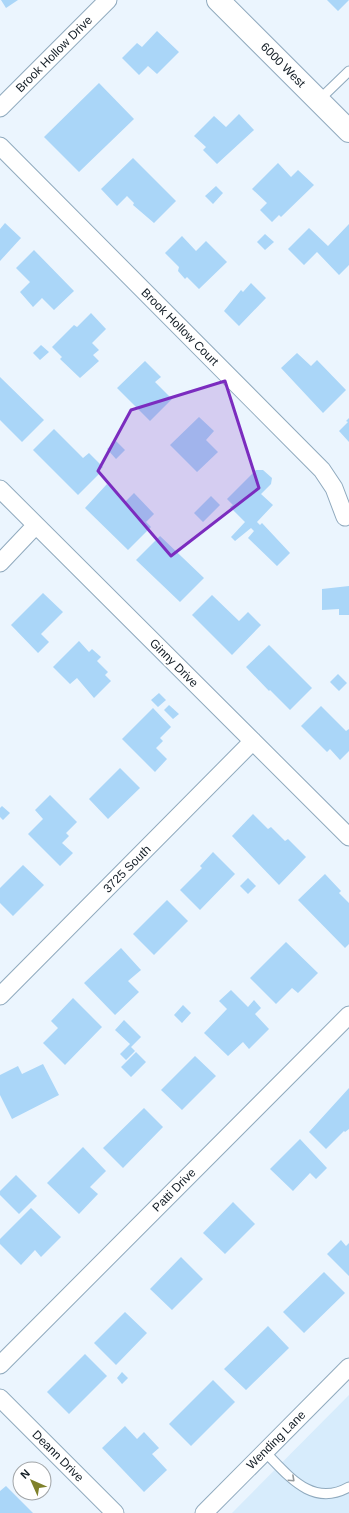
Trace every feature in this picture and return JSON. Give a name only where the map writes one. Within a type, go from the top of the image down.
[{"type":"street","name":"Brook Hollow Drive","points":[[0,108],[108,0]]},
{"type":"street","name":"6000 West","points":[[218,0],[349,131]]},
{"type":"street","name":"Brook Hollow Court","points":[[0,146],[322,470],[334,488],[345,517]]},
{"type":"street","name":"Ginny Drive","points":[[0,489],[349,837]]},
{"type":"street","points":[[0,563],[36,526]]},
{"type":"street","name":"3725 South","points":[[0,996],[253,741]]},
{"type":"street","name":"Patti Drive","points":[[0,1365],[349,1015]]},
{"type":"street","name":"Wending Lane","points":[[207,1512],[349,1367]]},
{"type":"street","name":"Deann Drive","points":[[0,1398],[115,1513]]},
{"type":"lane","points":[[319,100],[349,71]]},
{"type":"lane","points":[[265,1452],[293,1481],[311,1491],[332,1493],[349,1487]]},
{"type":"highlighted area","points":[[225,381],[259,488],[171,556],[98,471],[131,410]]},
{"type":"shaded area","points":[[349,1395],[349,1513],[232,1513]]},
{"type":"building","points":[[1,0],[18,0],[6,8]]},
{"type":"building","points":[[327,0],[349,0],[338,11]]},
{"type":"building","points":[[157,31],[179,52],[157,74],[148,66],[139,75],[122,58],[137,43],[142,47]]},
{"type":"building","points":[[99,83],[134,119],[79,172],[44,137]]},
{"type":"building","points":[[239,114],[254,130],[217,164],[203,150],[206,147],[194,136],[214,116],[226,127]]},
{"type":"building","points":[[133,158],[176,201],[154,223],[133,205],[134,203],[127,196],[117,206],[101,189]]},
{"type":"building","points":[[278,163],[291,177],[298,170],[314,185],[281,217],[279,215],[272,222],[260,210],[267,203],[252,189]]},
{"type":"building","points":[[216,186],[223,193],[213,204],[205,196]]},
{"type":"building","points":[[5,223],[21,238],[0,261],[0,229]]},
{"type":"building","points":[[349,224],[349,265],[339,275],[317,252],[304,265],[288,249],[309,228],[328,246]]},
{"type":"building","points":[[265,234],[274,242],[265,250],[257,242]]},
{"type":"building","points":[[182,236],[196,251],[206,241],[227,262],[199,289],[187,277],[185,279],[178,271],[179,267],[165,253]]},
{"type":"building","points":[[34,250],[74,291],[54,310],[42,298],[33,307],[20,292],[30,282],[16,268]]},
{"type":"building","points":[[251,283],[266,298],[239,326],[224,311],[241,290],[243,292]]},
{"type":"building","points":[[91,313],[106,329],[92,343],[99,350],[93,355],[99,361],[80,378],[60,359],[62,357],[52,347],[74,325],[77,327]]},
{"type":"building","points":[[41,345],[49,352],[40,360],[33,353]]},
{"type":"building","points":[[297,353],[311,366],[317,360],[346,390],[323,413],[281,368]]},
{"type":"building","points":[[145,361],[161,377],[155,382],[172,399],[150,421],[117,388]]},
{"type":"building","points":[[0,377],[44,420],[22,442],[0,420]]},
{"type":"building","points":[[199,417],[214,431],[206,440],[218,452],[197,472],[170,445]]},
{"type":"building","points":[[349,418],[349,442],[339,431],[348,422],[346,421]]},
{"type":"building","points":[[54,429],[83,458],[89,453],[103,467],[97,472],[99,474],[78,495],[33,450]]},
{"type":"building","points":[[116,441],[125,450],[116,459],[107,449]]},
{"type":"building","points":[[256,470],[263,470],[272,478],[271,484],[261,494],[273,505],[257,522],[260,525],[262,523],[290,553],[277,566],[248,538],[254,531],[251,528],[235,541],[231,537],[245,522],[230,507],[233,505],[227,499]]},
{"type":"building","points":[[107,484],[125,502],[134,493],[154,514],[146,522],[151,527],[128,550],[85,508]]},
{"type":"building","points":[[211,496],[220,505],[203,522],[194,513]]},
{"type":"building","points":[[160,536],[204,578],[180,602],[136,560]]},
{"type":"building","points":[[349,586],[349,615],[339,615],[339,609],[322,610],[322,589]]},
{"type":"building","points":[[43,593],[63,612],[41,634],[49,642],[38,653],[11,625]]},
{"type":"building","points":[[212,595],[239,621],[248,612],[261,625],[232,655],[192,615]]},
{"type":"building","points":[[79,641],[89,652],[92,649],[101,657],[97,661],[108,672],[105,675],[111,681],[94,698],[77,678],[70,684],[53,667]]},
{"type":"building","points":[[269,645],[312,688],[290,710],[246,667]]},
{"type":"building","points":[[338,674],[347,683],[339,691],[330,682]]},
{"type":"building","points":[[159,693],[166,700],[158,707],[151,700]]},
{"type":"building","points":[[169,705],[179,714],[173,719],[164,710]]},
{"type":"building","points":[[321,706],[346,731],[349,729],[349,751],[340,760],[330,749],[327,752],[301,726]]},
{"type":"building","points":[[153,708],[171,727],[160,738],[163,741],[156,748],[167,759],[155,772],[122,739]]},
{"type":"building","points":[[120,768],[140,788],[108,819],[89,799]]},
{"type":"building","points":[[50,795],[77,822],[66,833],[69,836],[62,843],[73,853],[60,866],[28,834],[43,819],[35,810]]},
{"type":"building","points":[[2,806],[10,813],[3,820],[0,817],[0,808]]},
{"type":"building","points":[[253,814],[268,829],[271,827],[285,841],[288,839],[306,857],[279,885],[232,836]]},
{"type":"building","points":[[213,852],[235,874],[200,910],[180,890],[202,868],[200,866]]},
{"type":"building","points":[[23,865],[44,885],[13,916],[0,903],[0,888]]},
{"type":"building","points":[[325,874],[341,891],[339,893],[349,903],[349,944],[345,948],[298,900]]},
{"type":"building","points":[[248,878],[256,886],[248,894],[240,886]]},
{"type":"building","points":[[167,900],[188,921],[154,955],[133,934]]},
{"type":"building","points":[[286,942],[318,973],[298,993],[292,988],[276,1004],[250,978]]},
{"type":"building","points":[[121,948],[141,970],[128,981],[139,992],[115,1015],[84,983]]},
{"type":"building","points":[[231,990],[248,1007],[254,1000],[261,1008],[255,1014],[269,1029],[249,1049],[243,1042],[228,1056],[204,1033],[227,1009],[219,1001]]},
{"type":"building","points":[[73,998],[102,1027],[65,1065],[43,1043],[58,1028],[51,1021]]},
{"type":"building","points":[[183,1005],[191,1013],[182,1023],[174,1015]]},
{"type":"building","points":[[124,1020],[141,1037],[131,1047],[135,1051],[126,1060],[120,1054],[130,1044],[115,1030]]},
{"type":"building","points":[[136,1052],[146,1062],[131,1077],[121,1067]]},
{"type":"building","points":[[195,1056],[216,1076],[182,1110],[161,1090]]},
{"type":"building","points":[[43,1064],[59,1095],[12,1119],[0,1095],[0,1075],[18,1066],[22,1074]]},
{"type":"building","points":[[349,1088],[349,1129],[345,1132],[344,1131],[326,1149],[309,1132]]},
{"type":"building","points":[[144,1108],[163,1127],[123,1168],[103,1148]]},
{"type":"building","points":[[300,1139],[327,1168],[316,1179],[310,1173],[293,1191],[270,1169]]},
{"type":"building","points":[[83,1147],[106,1171],[90,1187],[98,1194],[79,1214],[47,1183]]},
{"type":"building","points":[[16,1175],[37,1196],[19,1214],[0,1195],[0,1191]]},
{"type":"building","points":[[233,1202],[255,1224],[225,1254],[203,1233]]},
{"type":"building","points":[[31,1208],[61,1237],[41,1257],[35,1250],[21,1265],[0,1244],[0,1239]]},
{"type":"building","points":[[341,1240],[346,1246],[349,1243],[349,1276],[327,1254]]},
{"type":"building","points":[[181,1257],[203,1279],[172,1310],[150,1289]]},
{"type":"building","points":[[324,1272],[345,1293],[304,1333],[283,1312]]},
{"type":"building","points":[[125,1312],[147,1333],[116,1365],[94,1343]]},
{"type":"building","points":[[268,1326],[289,1348],[246,1390],[224,1369]]},
{"type":"building","points":[[85,1354],[107,1376],[69,1414],[47,1392]]},
{"type":"building","points":[[122,1372],[128,1378],[122,1384],[117,1378]]},
{"type":"building","points":[[213,1380],[235,1402],[191,1446],[169,1424]]},
{"type":"building","points":[[125,1426],[137,1439],[144,1432],[159,1448],[152,1454],[167,1470],[144,1492],[102,1448]]},
{"type":"building","points":[[6,1486],[12,1492],[12,1501],[21,1501],[33,1513],[0,1513],[0,1491]]}]
